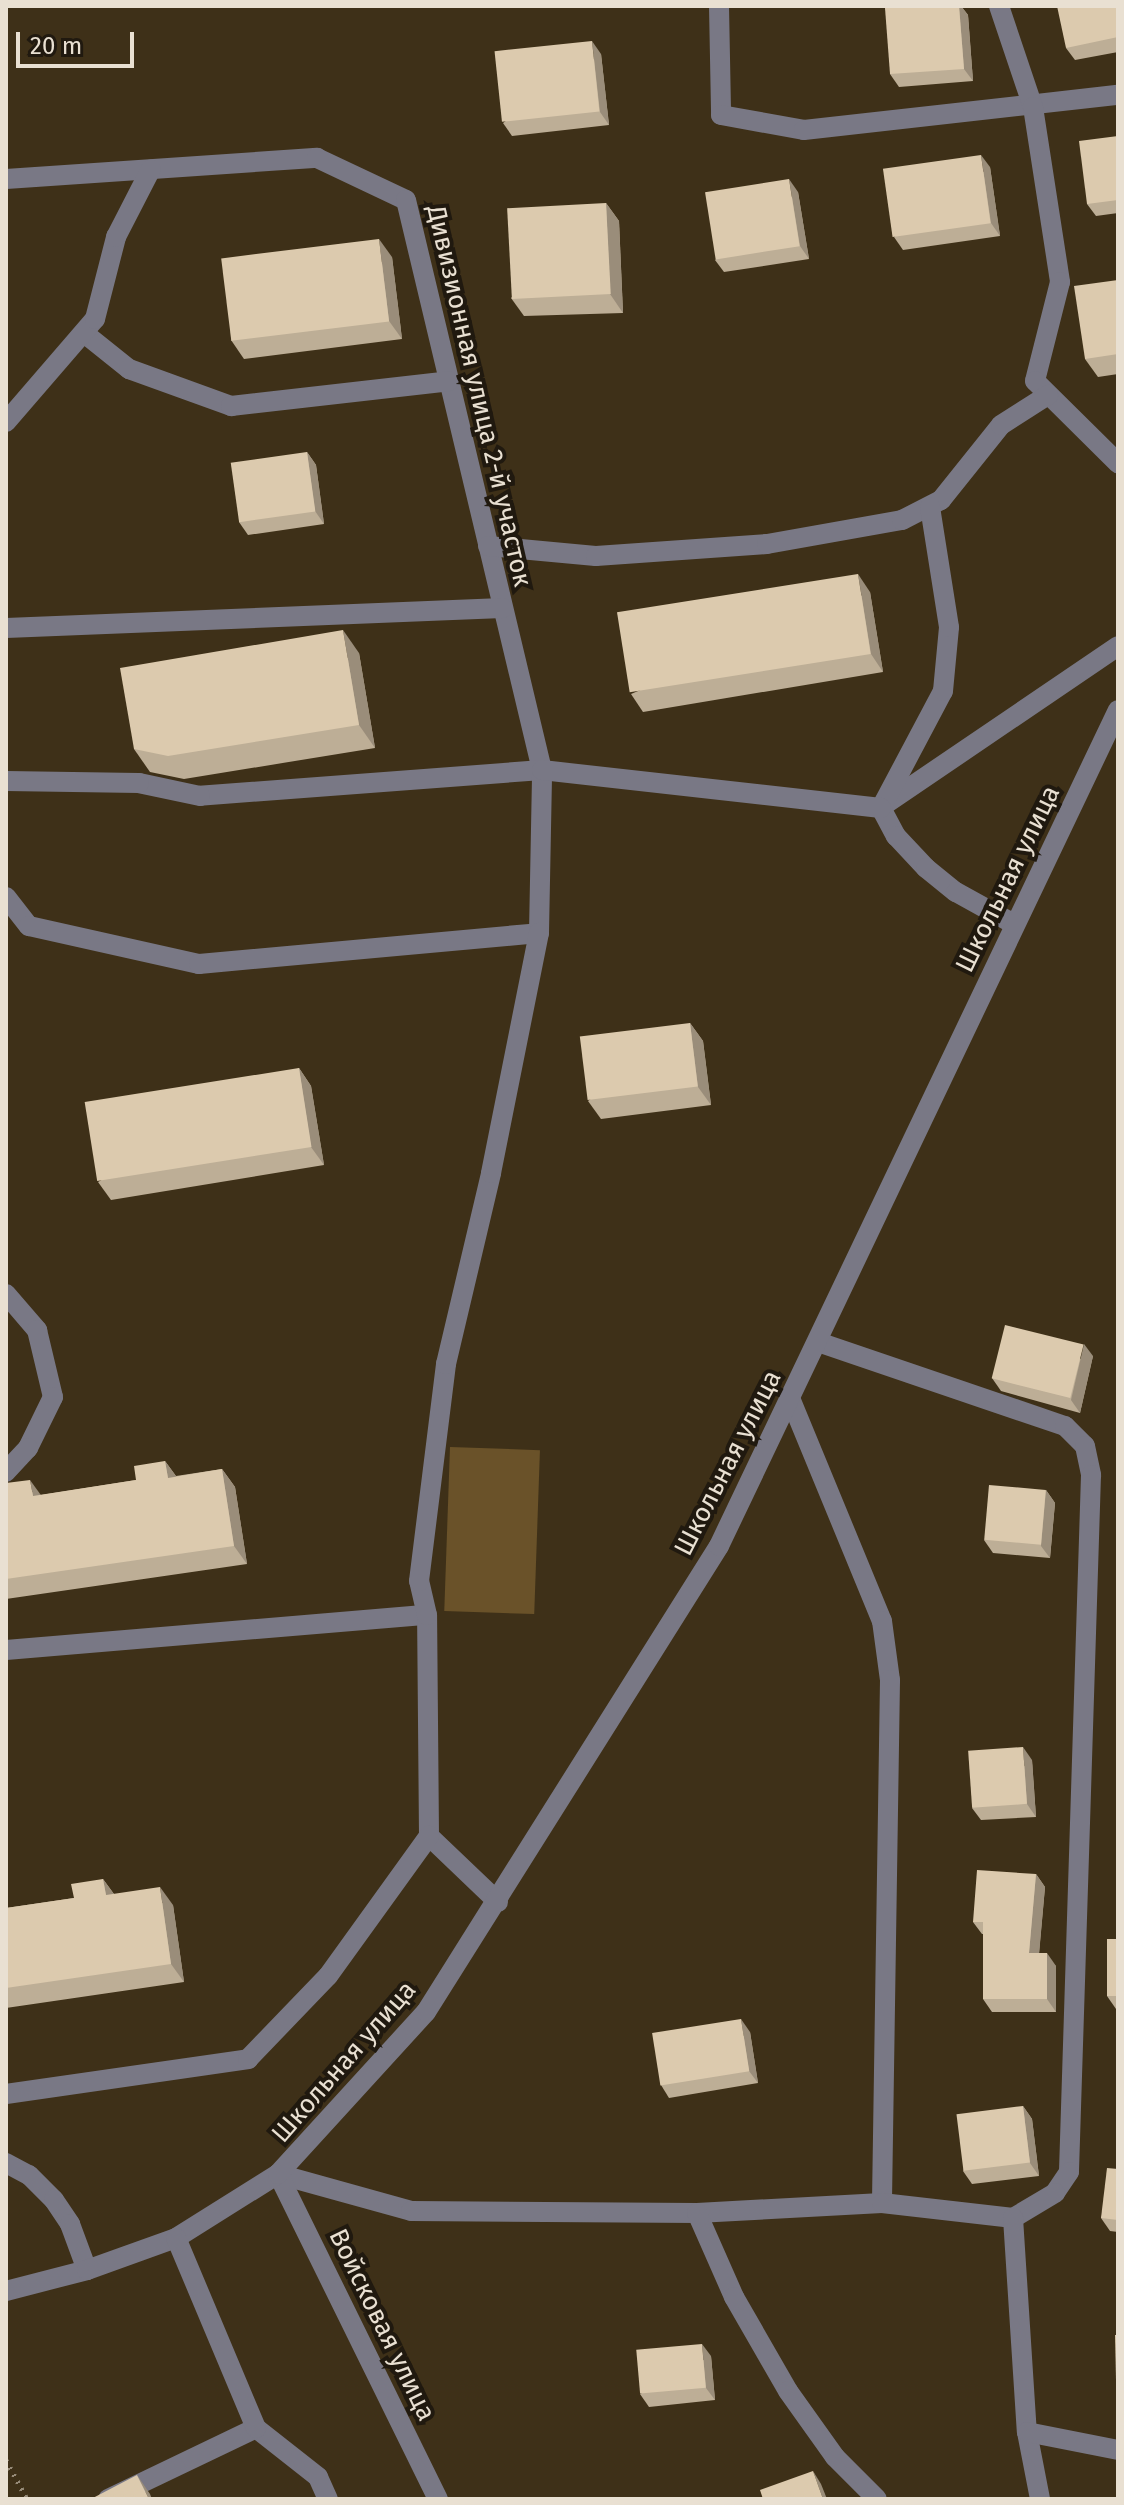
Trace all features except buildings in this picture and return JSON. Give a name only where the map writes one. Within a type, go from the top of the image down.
[{"type":"street","points":[[719,6],[721,115],[804,130],[1033,107],[1118,95]]},
{"type":"street","points":[[999,6],[1033,107],[1060,282],[1035,381],[1118,463]]},
{"type":"street","name":"Дивизионная улица 2-й участок","points":[[6,179],[317,158],[406,200],[542,770],[539,933],[491,1173],[446,1364],[419,1581],[427,1615],[429,1836]]},
{"type":"street","points":[[6,422],[95,319],[116,237],[151,169]]},
{"type":"street","points":[[84,333],[129,369],[231,406],[449,381]]},
{"type":"street","points":[[488,546],[596,556],[767,544],[859,531],[930,507],[1001,425],[1048,395]]},
{"type":"street","points":[[881,808],[943,691],[949,627],[930,507]]},
{"type":"street","points":[[6,628],[503,608]]},
{"type":"street","points":[[6,781],[139,783],[200,796],[542,770],[881,808],[1118,646]]},
{"type":"street","name":"Школьная улица","points":[[6,2291],[87,2270],[176,2238],[278,2174],[426,2012],[498,1902],[719,1546],[1118,710]]},
{"type":"street","points":[[881,808],[896,836],[926,868],[956,892],[1014,924]]},
{"type":"street","points":[[6,897],[29,926],[199,964],[539,933]]},
{"type":"street","points":[[6,1294],[37,1330],[53,1397],[28,1448],[6,1472]]},
{"type":"street","points":[[278,2174],[411,2211],[697,2213],[882,2203],[1013,2218],[1055,2193],[1069,2172],[1091,1475],[1085,1446],[1065,1426],[818,1342]]},
{"type":"street","points":[[790,1398],[882,1621],[890,1680],[882,2203]]},
{"type":"street","points":[[6,1650],[427,1615]]},
{"type":"street","points":[[6,2094],[248,2059],[328,1976],[429,1836],[498,1902]]},
{"type":"street","points":[[6,2163],[29,2175],[54,2200],[70,2224],[87,2270]]},
{"type":"street","name":"Войсковая улица","points":[[278,2174],[438,2499]]},
{"type":"street","points":[[697,2213],[734,2297],[788,2391],[835,2457],[877,2499]]},
{"type":"street","points":[[1013,2218],[1027,2432],[1040,2499]]},
{"type":"street","points":[[176,2238],[256,2428],[318,2477],[328,2499]]},
{"type":"street","points":[[108,2499],[256,2428]]},
{"type":"street","points":[[1027,2432],[1118,2450]]},
{"type":"path","points":[[6,2460],[27,2499]]},
{"type":"shaded area","points":[[450,1447],[540,1450],[534,1614],[444,1611]]}]
